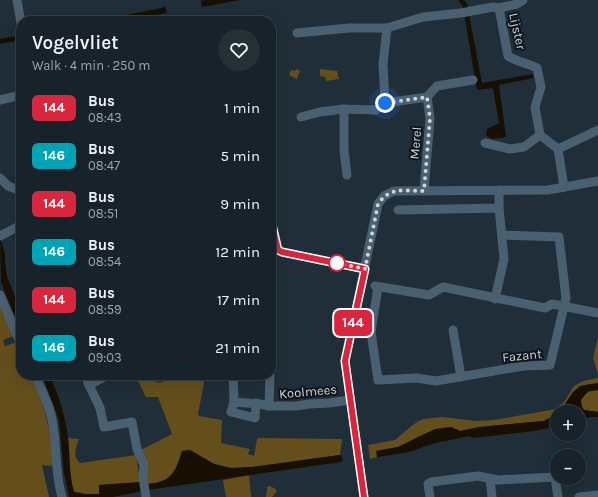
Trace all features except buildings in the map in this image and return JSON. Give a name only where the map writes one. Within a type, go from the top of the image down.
[{"type":"street","points":[[17,0],[20,16]]},
{"type":"street","name":"Lijster","points":[[387,28],[423,17],[461,13],[496,5],[517,4],[523,0]]},
{"type":"street","name":"Lijster","points":[[496,5],[508,56],[515,61],[529,63],[538,68],[541,87],[535,108],[540,135]]},
{"type":"street","points":[[297,34],[349,28],[387,28],[383,64],[385,103]]},
{"type":"street","points":[[301,117],[320,112],[344,109],[376,110],[385,103],[427,97],[437,86],[473,80]]},
{"type":"street","points":[[0,100],[16,97]]},
{"type":"street","name":"Merel","points":[[424,191],[430,118],[427,97]]},
{"type":"street","points":[[344,109],[344,150],[347,175]]},
{"type":"street","points":[[558,149],[598,130]]},
{"type":"street","points":[[485,143],[510,149],[524,147],[540,135],[558,149],[564,187]]},
{"type":"street","points":[[0,178],[8,186],[16,189]]},
{"type":"street","points":[[360,497],[364,497],[345,361],[378,204],[384,196],[394,191],[548,190],[598,181]]},
{"type":"street","points":[[495,299],[504,259],[499,208],[499,190]]},
{"type":"street","points":[[398,210],[499,208]]},
{"type":"street","points":[[1,236],[16,228]]},
{"type":"street","name":"Fazant","points":[[502,235],[559,237],[566,298],[564,306],[550,365],[523,366],[436,381],[417,378],[378,380],[371,332],[377,287],[429,295],[443,287],[495,299],[545,308],[552,304],[564,306],[598,313]]},
{"type":"street","points":[[276,252],[365,269]]},
{"type":"street","points":[[0,295],[16,332]]},
{"type":"street","points":[[352,328],[371,332]]},
{"type":"street","points":[[453,330],[461,377]]},
{"type":"street","points":[[37,380],[53,423],[56,469],[62,497]]},
{"type":"street","points":[[87,380],[100,408],[104,427],[132,422],[137,449],[144,465],[143,478],[145,496]]},
{"type":"street","points":[[89,385],[98,380]]},
{"type":"street","points":[[233,380],[234,402],[231,412],[255,418],[256,403]]},
{"type":"street","name":"Koolmees","points":[[268,406],[270,380]]},
{"type":"street","name":"Koolmees","points":[[234,402],[256,403],[268,406],[296,406],[350,400]]},
{"type":"street","points":[[430,497],[428,484],[431,482],[478,476],[498,480],[555,477],[558,497]]},
{"type":"street","points":[[490,479],[492,497]]},
{"type":"street","points":[[579,497],[598,494]]},
{"type":"shaded area","points":[[240,0],[202,7],[201,1]]},
{"type":"shaded area","points":[[458,0],[464,0],[467,4],[482,83],[533,74],[533,78],[499,85],[506,137],[493,139],[486,135],[487,129],[499,123],[493,88],[477,90],[463,7]]},
{"type":"shaded area","points":[[165,6],[167,13],[150,16],[120,16],[162,8]]},
{"type":"shaded area","points":[[16,36],[16,41],[0,44],[0,39]]},
{"type":"shaded area","points":[[296,69],[300,71],[297,79],[289,75],[291,70],[295,71]]},
{"type":"shaded area","points":[[320,69],[337,71],[339,79],[326,81],[325,77],[320,76]]},
{"type":"shaded area","points":[[0,237],[5,254],[7,277],[16,299],[16,318],[1,283]]},
{"type":"shaded area","points":[[0,305],[14,336],[3,340],[5,346],[16,342],[16,380],[34,380],[40,397],[47,419],[51,442],[52,466],[42,465],[49,497],[0,497]]},
{"type":"shaded area","points":[[598,337],[598,374],[593,358]]},
{"type":"shaded area","points":[[598,378],[598,384],[589,384],[578,388],[566,405],[561,405],[574,386],[583,381]]},
{"type":"shaded area","points":[[44,380],[51,380],[59,398],[68,437],[70,471],[74,492],[99,494],[99,485],[140,482],[142,491],[113,497],[69,497],[64,473],[59,420]]},
{"type":"shaded area","points":[[138,380],[152,380],[159,383],[167,380],[200,380],[204,383],[198,414],[199,416],[222,420],[221,443],[250,449],[248,454],[254,456],[257,439],[259,438],[342,439],[340,455],[252,467],[231,468],[214,464],[190,450],[183,451],[175,471],[171,475],[162,481],[147,484],[141,450],[172,434],[158,397],[146,397]]},
{"type":"shaded area","points":[[598,383],[598,390],[588,391],[581,400],[582,405],[564,405],[572,393],[580,386]]},
{"type":"shaded area","points":[[598,390],[598,412],[586,410],[586,405],[581,405],[581,398],[586,393]]},
{"type":"shaded area","points":[[550,410],[550,418],[544,421],[480,427],[460,431],[451,427],[424,434],[398,447],[377,451],[377,457],[370,459],[368,445],[395,440],[414,424],[423,419],[442,417],[476,421],[494,420]]},
{"type":"shaded area","points":[[586,410],[598,412],[598,417],[586,418]]},
{"type":"shaded area","points":[[550,418],[550,428],[534,431],[473,438],[470,436],[435,443],[409,452],[377,457],[376,451],[398,447],[435,429],[451,427],[460,431],[480,427],[544,421]]},
{"type":"shaded area","points":[[68,438],[79,439],[75,455],[80,463],[136,455],[140,482],[100,485],[100,494],[74,492],[70,478]]},
{"type":"shaded area","points":[[190,450],[214,464],[231,468],[252,467],[340,455],[343,459],[341,462],[148,490],[147,484],[162,481],[171,475],[177,465],[182,451]]},
{"type":"shaded area","points":[[249,475],[251,497],[226,497],[223,480]]},
{"type":"shaded area","points":[[269,486],[277,491],[272,497],[266,497],[267,487]]},
{"type":"bus line","name":"144","points":[[276,241],[278,250],[282,252],[365,269],[345,361],[364,497]]},
{"type":"route","points":[[337,263],[365,269],[378,204],[384,196],[394,191],[424,191],[430,118],[427,97],[385,103]]}]
